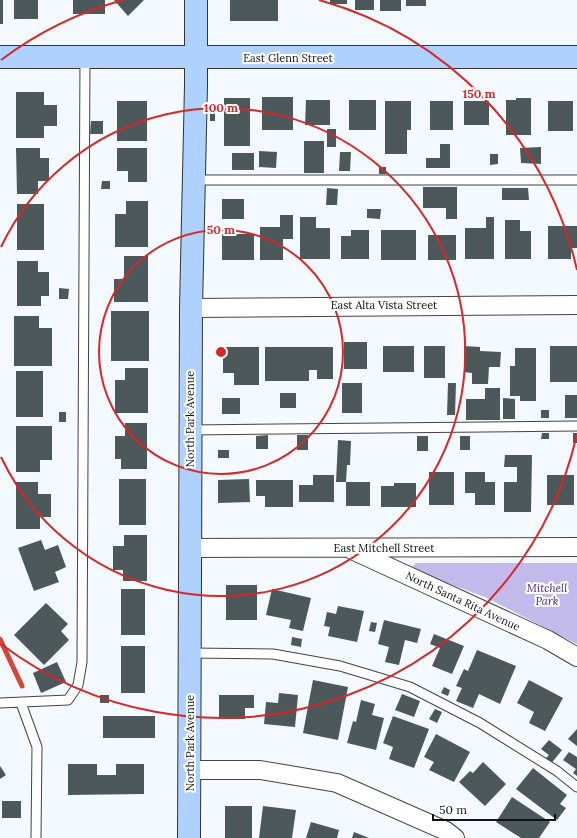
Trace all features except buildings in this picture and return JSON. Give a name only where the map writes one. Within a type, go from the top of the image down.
[{"type":"street","name":"North Park Avenue","points":[[189,838],[191,308],[196,0]]},
{"type":"street","name":"East Glenn Street","points":[[0,57],[577,57]]},
{"type":"street","name":"East Alta Vista Street","points":[[191,308],[577,305]]},
{"type":"street","name":"East Mitchell Street","points":[[190,548],[577,547]]},
{"type":"street","name":"North Santa Rita Avenue","points":[[347,548],[542,638],[577,657]]},
{"type":"street","points":[[190,770],[260,770],[337,783],[446,831],[455,838]]},
{"type":"lane","points":[[0,703],[68,700],[78,685],[82,662],[85,57]]},
{"type":"lane","points":[[193,180],[577,180]]},
{"type":"lane","points":[[190,430],[577,426]]},
{"type":"lane","points":[[190,653],[273,654],[340,666],[410,687],[480,723],[557,771],[577,787]]},
{"type":"lane","points":[[22,703],[37,747],[36,838]]},
{"type":"green space","name":"Mitchell Park","points":[[416,563],[577,563],[577,644],[485,597],[415,571],[413,566]]},
{"type":"waterway","points":[[0,639],[22,686]]}]
